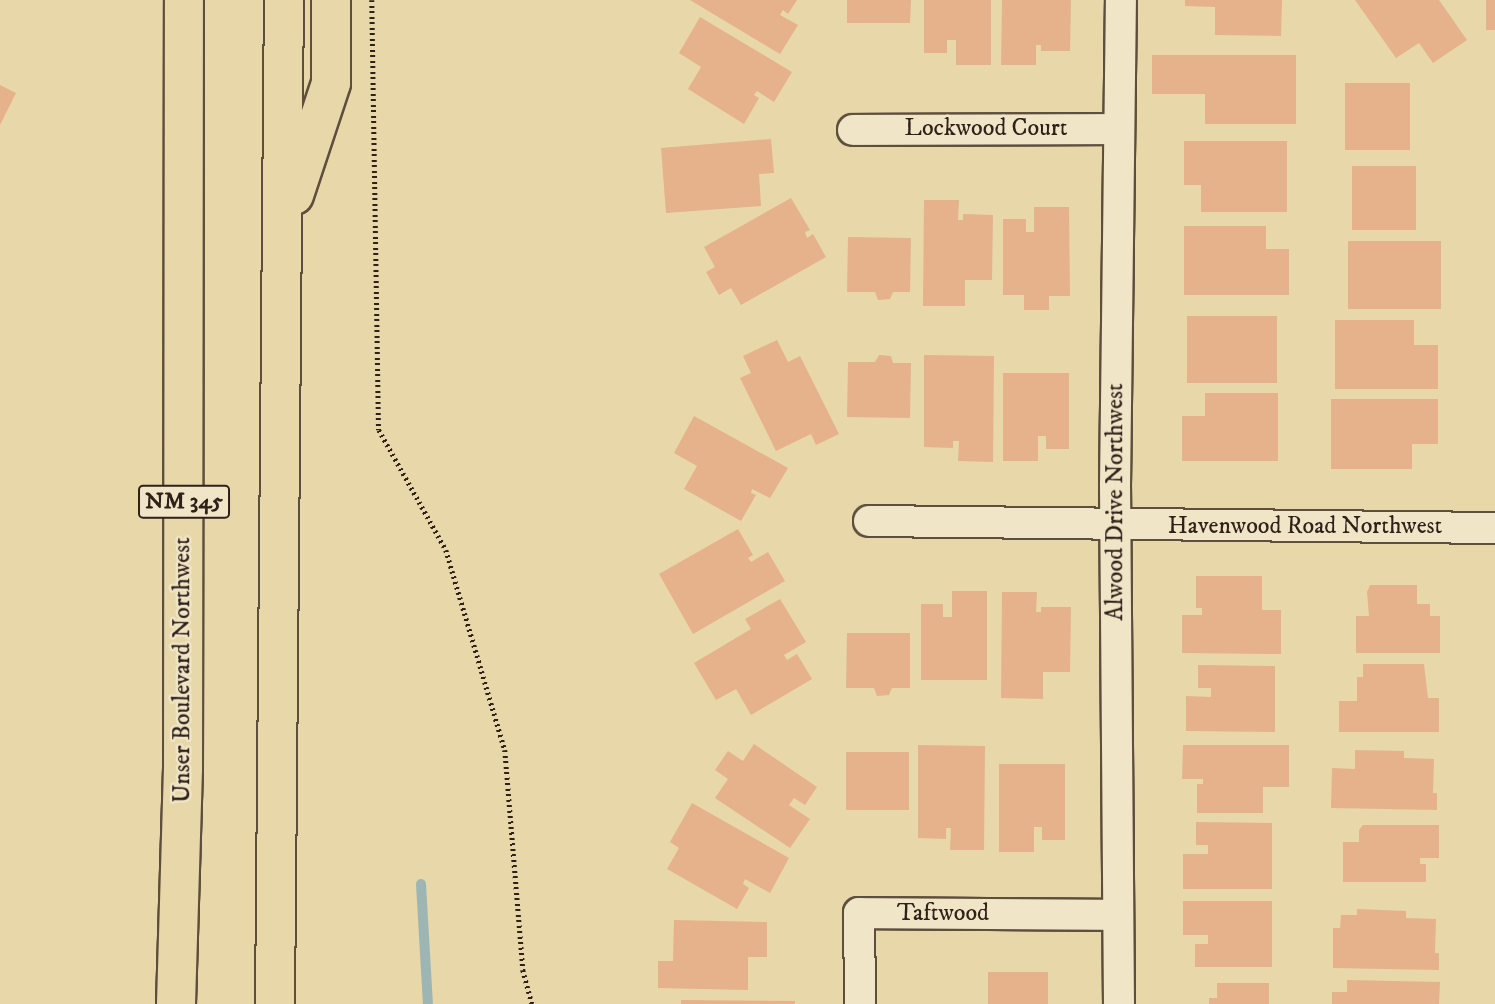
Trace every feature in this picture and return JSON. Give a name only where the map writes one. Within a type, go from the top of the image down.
[{"type":"main road","name":"Unser Boulevard Northwest","points":[[176,1004],[183,755],[184,0]]},
{"type":"main road","points":[[275,1004],[284,0]]},
{"type":"main road","points":[[282,230],[331,83],[331,0]]},
{"type":"street","name":"Alwood Drive Northwest","points":[[1119,1004],[1115,526],[1121,0]]},
{"type":"street","name":"Lockwood Court","points":[[853,130],[1118,129]]},
{"type":"street","name":"Havenwood Road Northwest","points":[[869,521],[1115,526],[1495,528]]},
{"type":"street","name":"Taftwood","points":[[860,1004],[859,914],[1118,915]]},
{"type":"path","points":[[372,0],[379,430],[446,550],[505,750],[523,970],[533,1004]]},
{"type":"building","points":[[690,0],[797,0],[788,14],[783,10],[780,15],[798,25],[780,54]]},
{"type":"building","points":[[847,0],[911,0],[910,23],[847,23]]},
{"type":"building","points":[[924,0],[991,0],[991,65],[956,65],[956,40],[947,40],[947,53],[924,53]]},
{"type":"building","points":[[1002,0],[1071,0],[1070,51],[1041,51],[1041,45],[1036,45],[1036,65],[1001,65]]},
{"type":"building","points":[[1185,0],[1282,0],[1281,36],[1215,35],[1215,7],[1185,6]]},
{"type":"building","points":[[1355,0],[1439,0],[1467,40],[1433,63],[1419,43],[1396,58]]},
{"type":"building","points":[[1486,0],[1495,0],[1495,30],[1486,30]]},
{"type":"building","points":[[700,17],[792,72],[774,102],[757,91],[754,95],[759,98],[744,124],[688,89],[701,67],[679,53]]},
{"type":"building","points":[[1152,55],[1296,55],[1296,124],[1205,124],[1205,94],[1152,94]]},
{"type":"building","points":[[1345,83],[1410,83],[1410,150],[1345,150]]},
{"type":"building","points":[[0,85],[16,93],[0,125]]},
{"type":"building","points":[[771,139],[774,173],[759,174],[761,206],[666,213],[661,148]]},
{"type":"building","points":[[1184,141],[1287,141],[1287,212],[1201,212],[1201,185],[1184,185]]},
{"type":"building","points":[[1352,166],[1416,166],[1416,230],[1352,230]]},
{"type":"building","points":[[791,198],[810,230],[805,232],[807,238],[813,234],[826,257],[741,305],[731,288],[719,295],[706,272],[715,267],[704,247]]},
{"type":"building","points":[[924,200],[959,200],[958,220],[963,220],[963,214],[993,215],[992,280],[965,280],[965,306],[923,306]]},
{"type":"building","points":[[1034,207],[1069,207],[1070,296],[1049,296],[1049,310],[1024,310],[1024,295],[1003,295],[1003,219],[1026,219],[1026,232],[1034,232]]},
{"type":"building","points":[[1184,226],[1266,226],[1266,249],[1289,249],[1289,295],[1184,295]]},
{"type":"building","points":[[848,237],[911,238],[910,292],[893,292],[890,299],[878,300],[875,292],[847,292]]},
{"type":"building","points":[[1348,241],[1441,241],[1441,309],[1348,309]]},
{"type":"building","points":[[1187,316],[1277,316],[1277,383],[1187,383]]},
{"type":"building","points":[[1335,320],[1414,320],[1414,345],[1438,345],[1438,389],[1335,389]]},
{"type":"building","points":[[777,340],[788,362],[800,356],[839,434],[816,445],[811,434],[776,451],[740,378],[751,373],[743,356]]},
{"type":"building","points":[[879,355],[891,356],[893,363],[911,363],[910,418],[847,417],[848,362],[875,362]]},
{"type":"building","points":[[924,355],[994,356],[993,462],[958,461],[959,441],[953,441],[953,448],[924,447]]},
{"type":"building","points":[[1003,373],[1069,373],[1069,449],[1046,449],[1046,436],[1038,436],[1038,461],[1003,461]]},
{"type":"building","points":[[1205,393],[1278,393],[1278,461],[1182,461],[1182,416],[1205,416]]},
{"type":"building","points":[[1331,399],[1438,399],[1438,444],[1412,444],[1412,469],[1331,469]]},
{"type":"building","points":[[694,416],[788,468],[770,498],[752,489],[751,493],[756,495],[741,521],[684,489],[697,466],[674,453]]},
{"type":"building","points":[[738,529],[753,555],[748,558],[751,562],[768,552],[785,581],[693,634],[659,574]]},
{"type":"building","points":[[1196,576],[1262,576],[1262,610],[1281,610],[1281,654],[1182,653],[1182,615],[1202,615],[1202,608],[1196,608]]},
{"type":"building","points":[[1370,585],[1417,585],[1417,604],[1430,604],[1430,616],[1440,616],[1440,653],[1356,653],[1356,616],[1369,616],[1367,592]]},
{"type":"building","points":[[952,591],[987,591],[987,680],[921,680],[921,604],[943,604],[943,617],[952,617]]},
{"type":"building","points":[[1002,592],[1037,592],[1036,612],[1041,612],[1041,607],[1071,607],[1070,672],[1043,672],[1043,699],[1001,698]]},
{"type":"building","points":[[780,599],[806,642],[784,655],[787,660],[797,654],[812,679],[751,715],[736,689],[716,700],[694,663],[751,629],[745,619]]},
{"type":"building","points":[[847,633],[910,633],[910,688],[892,688],[889,695],[877,696],[874,688],[846,688]]},
{"type":"building","points":[[1363,664],[1424,664],[1428,698],[1439,698],[1439,732],[1339,732],[1339,701],[1357,701],[1357,677],[1363,677]]},
{"type":"building","points":[[1198,665],[1275,666],[1275,732],[1186,731],[1186,696],[1211,697],[1211,688],[1198,688]]},
{"type":"building","points":[[754,744],[817,787],[805,805],[794,798],[789,805],[810,819],[790,848],[715,798],[728,779],[715,770],[728,751],[743,761]]},
{"type":"building","points":[[918,745],[985,746],[984,850],[950,850],[951,828],[946,828],[946,839],[918,838]]},
{"type":"building","points":[[1183,745],[1289,745],[1289,787],[1263,787],[1263,813],[1197,813],[1197,784],[1203,784],[1203,779],[1182,779]]},
{"type":"building","points":[[1355,750],[1404,751],[1404,758],[1434,759],[1433,793],[1437,793],[1437,810],[1331,808],[1332,768],[1355,769]]},
{"type":"building","points":[[846,752],[909,752],[909,810],[846,810]]},
{"type":"building","points":[[999,764],[1065,764],[1065,840],[1042,840],[1042,827],[1034,827],[1034,852],[999,852]]},
{"type":"building","points":[[692,803],[789,858],[770,893],[745,879],[743,884],[749,888],[737,909],[667,869],[679,848],[670,842]]},
{"type":"building","points":[[1196,822],[1272,823],[1272,889],[1183,889],[1183,854],[1208,854],[1208,845],[1196,845]]},
{"type":"building","points":[[1363,825],[1439,825],[1439,858],[1420,858],[1420,864],[1426,864],[1426,882],[1343,882],[1343,842],[1359,842],[1359,830]]},
{"type":"building","points":[[1183,901],[1272,901],[1272,967],[1195,967],[1195,944],[1208,944],[1208,935],[1183,935]]},
{"type":"building","points":[[1357,909],[1406,911],[1406,918],[1436,919],[1435,953],[1439,953],[1439,970],[1333,968],[1333,928],[1340,928],[1341,915],[1357,915]]},
{"type":"building","points":[[674,920],[767,922],[767,957],[748,957],[748,990],[658,988],[658,961],[673,961]]},
{"type":"building","points":[[988,972],[1048,972],[1048,1004],[988,1004]]},
{"type":"building","points":[[1347,980],[1440,982],[1439,1004],[1332,1004],[1332,992],[1347,992]]},
{"type":"building","points":[[1217,983],[1269,983],[1269,1004],[1209,1004],[1209,998],[1217,998]]},
{"type":"building","points":[[681,1000],[795,1001],[795,1004],[681,1004]]},
{"type":"waterway","points":[[421,884],[428,1004]]}]
